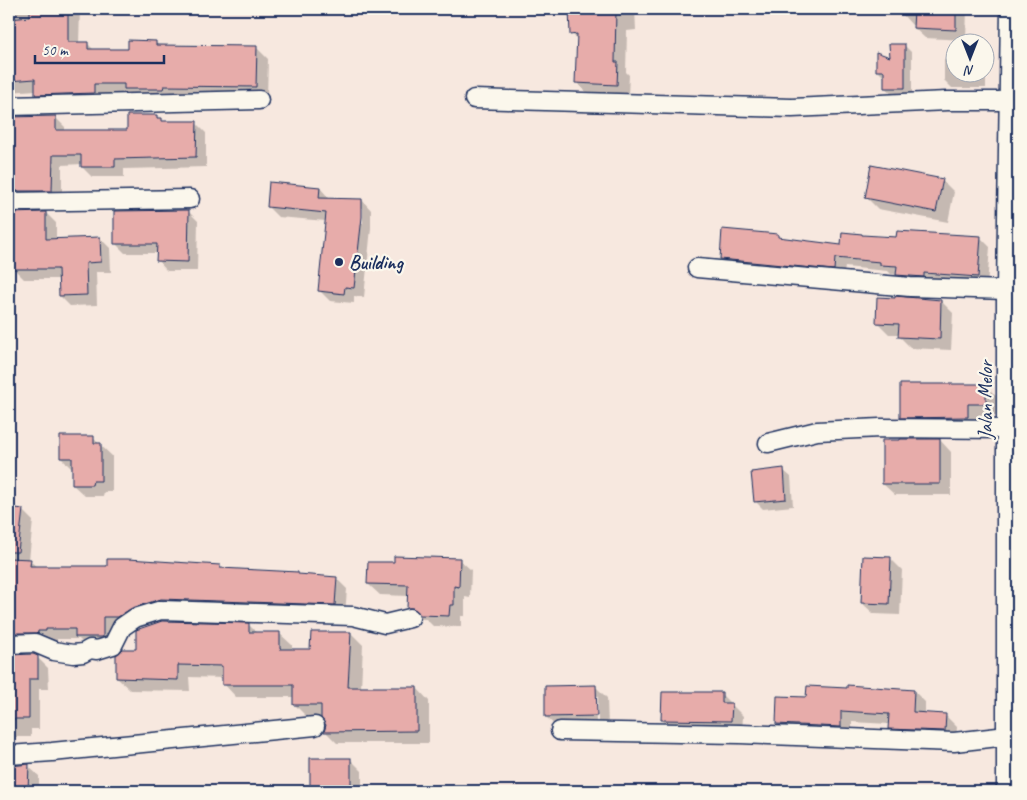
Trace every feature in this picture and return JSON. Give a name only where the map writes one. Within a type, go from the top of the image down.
[{"type":"street","name":"Jalan Melor","points":[[1006,791],[1013,628],[1007,430],[1006,290],[1010,9]]},
{"type":"street","points":[[474,99],[792,108],[947,101],[1009,101]]},
{"type":"street","points":[[9,106],[259,100]]},
{"type":"street","points":[[9,202],[190,199]]},
{"type":"street","points":[[698,268],[892,286],[1006,290]]},
{"type":"street","points":[[768,443],[817,431],[880,428],[1007,430]]},
{"type":"street","points":[[9,644],[35,643],[73,654],[83,653],[90,649],[97,650],[113,645],[122,627],[128,622],[161,610],[353,616],[384,624],[410,618]]},
{"type":"street","points":[[9,754],[52,752],[315,726]]},
{"type":"street","points":[[560,731],[750,734],[954,742],[1007,736]]},
{"type":"building","points":[[30,9],[68,9],[68,42],[88,42],[88,49],[128,49],[128,40],[156,41],[156,45],[257,46],[256,87],[164,86],[163,89],[124,89],[124,84],[94,84],[94,93],[35,95],[35,79],[9,81],[9,19],[30,17]]},
{"type":"building","points":[[569,9],[616,9],[615,62],[618,62],[617,85],[575,83],[577,34],[570,35]]},
{"type":"building","points":[[914,9],[956,10],[956,30],[913,28]]},
{"type":"building","points":[[889,44],[905,44],[905,88],[884,88],[884,71],[876,71],[876,52],[890,57]]},
{"type":"building","points":[[127,115],[157,115],[157,118],[162,118],[162,121],[197,121],[196,157],[115,159],[115,167],[81,167],[81,155],[53,155],[52,191],[9,191],[9,117],[56,116],[56,130],[127,130]]},
{"type":"building","points":[[871,165],[943,179],[936,212],[865,198]]},
{"type":"building","points":[[269,182],[320,187],[319,198],[362,199],[362,217],[354,288],[345,287],[344,294],[318,291],[326,213],[267,207]]},
{"type":"building","points":[[189,210],[188,262],[156,261],[157,244],[114,244],[114,211]]},
{"type":"building","points":[[46,212],[46,239],[100,237],[101,262],[86,263],[87,295],[59,296],[58,269],[12,269],[12,242],[9,242],[9,213]]},
{"type":"building","points":[[722,229],[778,234],[778,237],[841,245],[842,232],[896,237],[897,231],[981,236],[978,277],[924,273],[924,277],[896,275],[897,266],[880,265],[880,262],[835,258],[834,270],[720,259]]},
{"type":"building","points":[[895,296],[941,300],[940,339],[898,337],[899,324],[876,323],[877,297],[895,298]]},
{"type":"building","points":[[900,384],[986,384],[986,404],[968,404],[968,417],[900,418]]},
{"type":"building","points":[[60,436],[94,436],[94,443],[101,443],[101,481],[93,481],[92,485],[72,485],[72,458],[60,458]]},
{"type":"building","points":[[940,439],[940,484],[882,484],[882,440]]},
{"type":"building","points":[[784,468],[786,499],[754,502],[751,472]]},
{"type":"building","points":[[9,507],[23,509],[18,552],[9,552]]},
{"type":"building","points":[[394,556],[460,558],[459,587],[454,586],[454,605],[450,605],[449,616],[420,615],[413,608],[407,608],[408,585],[367,584],[368,562],[394,562]]},
{"type":"building","points":[[863,556],[891,557],[889,604],[861,603]]},
{"type":"building","points":[[9,558],[31,559],[30,566],[107,566],[107,559],[128,559],[220,565],[220,568],[298,572],[298,574],[337,577],[335,605],[161,599],[132,608],[118,617],[103,617],[103,637],[75,637],[75,629],[46,629],[46,631],[38,631],[38,633],[9,633]]},
{"type":"building","points":[[162,621],[249,623],[249,632],[280,632],[280,649],[310,649],[311,632],[351,632],[348,687],[417,687],[417,731],[324,732],[326,725],[321,718],[321,705],[293,705],[293,685],[222,685],[222,666],[178,665],[178,680],[116,678],[116,655],[123,649],[136,649],[136,630]]},
{"type":"building","points":[[33,654],[38,656],[38,679],[29,679],[29,719],[9,719],[9,655]]},
{"type":"building","points":[[596,685],[597,716],[545,717],[545,686]]},
{"type":"building","points":[[847,685],[914,690],[913,712],[946,714],[945,731],[888,729],[889,714],[841,711],[841,727],[776,724],[777,696],[806,697],[807,686],[847,688]]},
{"type":"building","points":[[662,692],[722,692],[722,703],[732,703],[731,721],[661,720]]},
{"type":"building","points":[[310,758],[351,758],[351,791],[310,791]]},
{"type":"building","points":[[29,764],[28,791],[9,791],[9,771],[11,771],[11,766]]},
{"type":"place","name":"Building","points":[[339,262]]}]
